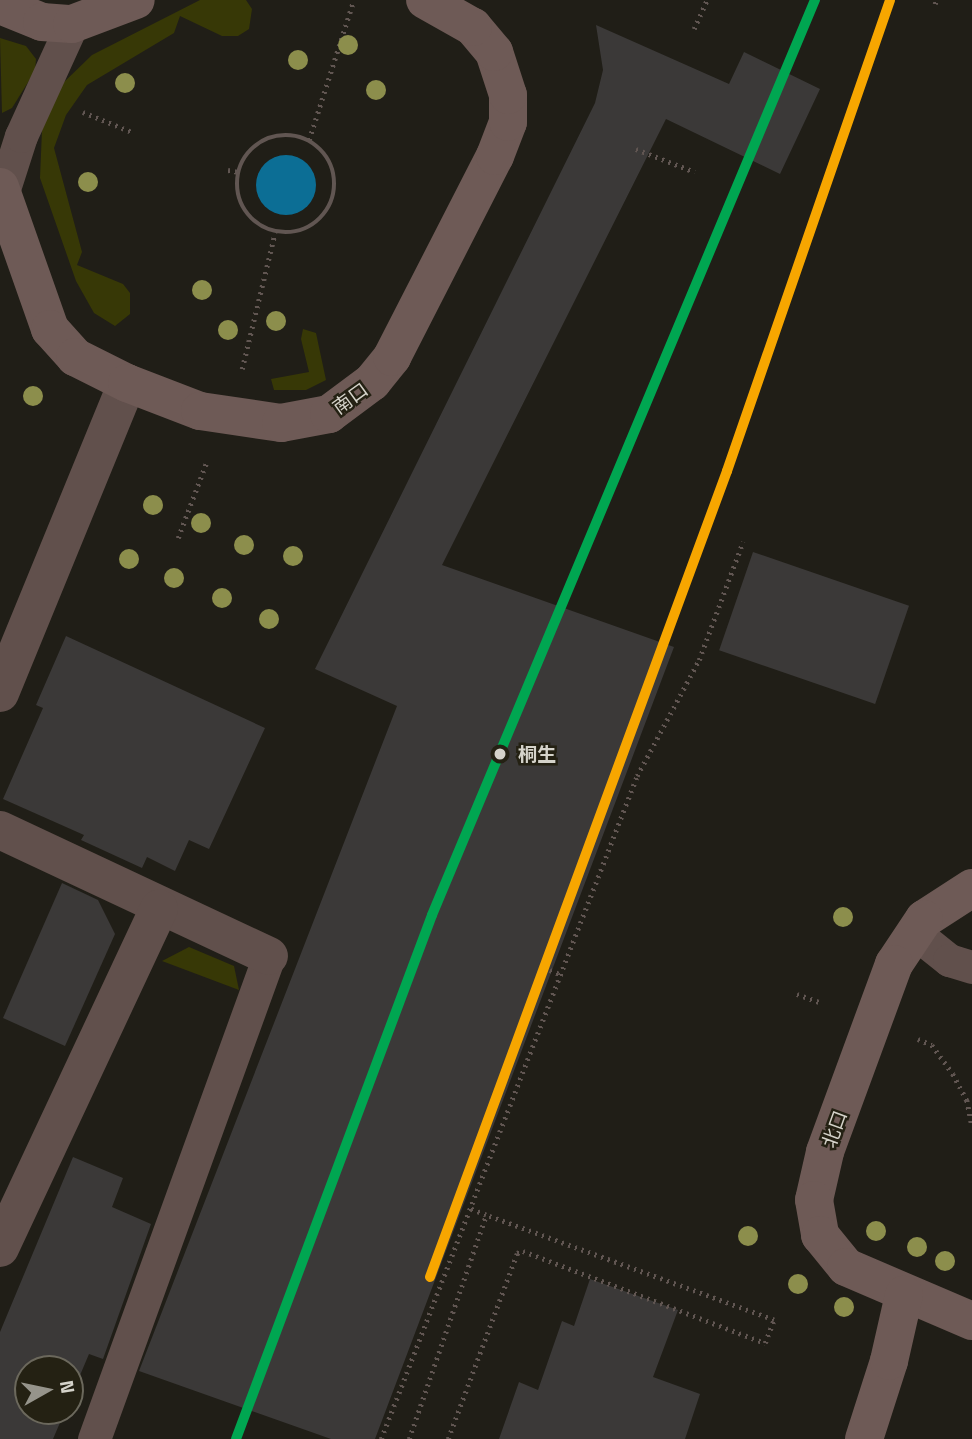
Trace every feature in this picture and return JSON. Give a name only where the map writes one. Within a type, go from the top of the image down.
[{"type":"street","points":[[0,5],[42,22],[72,24],[136,0]]},
{"type":"street","name":"南口","points":[[1,190],[50,329],[75,357],[127,383],[200,411],[281,423],[328,414],[372,382],[386,365],[426,295],[508,122],[508,95],[494,52],[473,27],[425,0]]},
{"type":"street","points":[[0,693],[127,383]]},
{"type":"street","points":[[0,830],[159,908],[269,956]]},
{"type":"street","name":"北口","points":[[972,888],[939,906],[914,932],[894,964],[825,1153],[814,1200],[820,1235],[846,1267],[904,1295],[972,1321]]},
{"type":"street","points":[[0,1248],[159,908]]},
{"type":"street","points":[[864,1439],[890,1361],[904,1295]]},
{"type":"lane","points":[[1,190],[21,136],[72,24]]},
{"type":"lane","points":[[914,932],[949,960],[972,967]]},
{"type":"lane","points":[[94,1439],[269,956]]},
{"type":"path","points":[[694,29],[707,0]]},
{"type":"path","points":[[309,140],[353,2]]},
{"type":"path","points":[[83,112],[132,132]]},
{"type":"path","points":[[290,135],[309,140],[330,162],[335,178],[330,209],[307,230],[275,233],[261,227],[240,204],[238,172],[245,156],[272,137],[290,135]]},
{"type":"path","points":[[636,149],[695,172]]},
{"type":"path","points":[[228,170],[238,172]]},
{"type":"path","points":[[240,377],[275,233]]},
{"type":"path","points":[[178,538],[208,460]]},
{"type":"path","points":[[381,1439],[638,776],[699,660],[743,542]]},
{"type":"path","points":[[550,971],[562,975]]},
{"type":"path","points":[[797,994],[822,1003]]},
{"type":"path","points":[[913,1036],[932,1045],[953,1074],[967,1100],[972,1126]]},
{"type":"path","points":[[448,1439],[517,1253],[523,1251],[765,1343],[774,1320],[470,1209]]},
{"type":"path","points":[[409,1439],[486,1214]]},
{"type":"shaded area","points":[[200,0],[246,0],[252,9],[249,29],[238,36],[222,36],[180,16],[174,33],[87,85],[66,115],[54,148],[82,252],[77,265],[123,284],[130,293],[130,314],[115,326],[94,313],[76,281],[40,178],[42,130],[62,84],[92,55]]},
{"type":"shaded area","points":[[0,38],[26,46],[36,59],[35,71],[12,108],[2,113]]},
{"type":"shaded area","points":[[303,329],[316,333],[326,380],[306,390],[274,390],[271,379],[309,372],[301,339]]},
{"type":"shaded area","points":[[189,947],[234,966],[239,990],[162,961]]},
{"type":"water","points":[[286,155],[303,160],[311,168],[316,185],[311,202],[303,210],[286,215],[269,210],[261,202],[256,185],[261,168],[269,160]]},
{"type":"building","points":[[596,25],[729,84],[744,52],[820,89],[780,174],[666,119],[442,565],[674,647],[375,1439],[331,1439],[139,1371],[397,706],[315,669],[595,103],[603,70]]},
{"type":"building","points":[[753,552],[909,606],[875,704],[719,650]]},
{"type":"building","points":[[66,636],[265,728],[209,849],[189,840],[175,871],[147,857],[142,868],[81,840],[84,835],[3,799],[43,708],[36,705]]},
{"type":"building","points":[[62,883],[98,900],[115,934],[65,1046],[3,1018]]},
{"type":"building","points":[[73,1157],[123,1178],[112,1207],[151,1224],[103,1359],[89,1354],[84,1366],[84,1355],[14,1355],[14,1425],[59,1425],[53,1439],[0,1439],[0,1332]]},
{"type":"building","points":[[590,1279],[678,1310],[653,1377],[700,1394],[685,1439],[499,1439],[519,1382],[538,1390],[562,1321],[574,1326]]},
{"type":"transit line","points":[[236,1439],[432,915],[815,0]]},
{"type":"transit line","points":[[430,1277],[727,471],[890,0]]},
{"type":"place","name":"桐生","points":[[500,754]]}]
